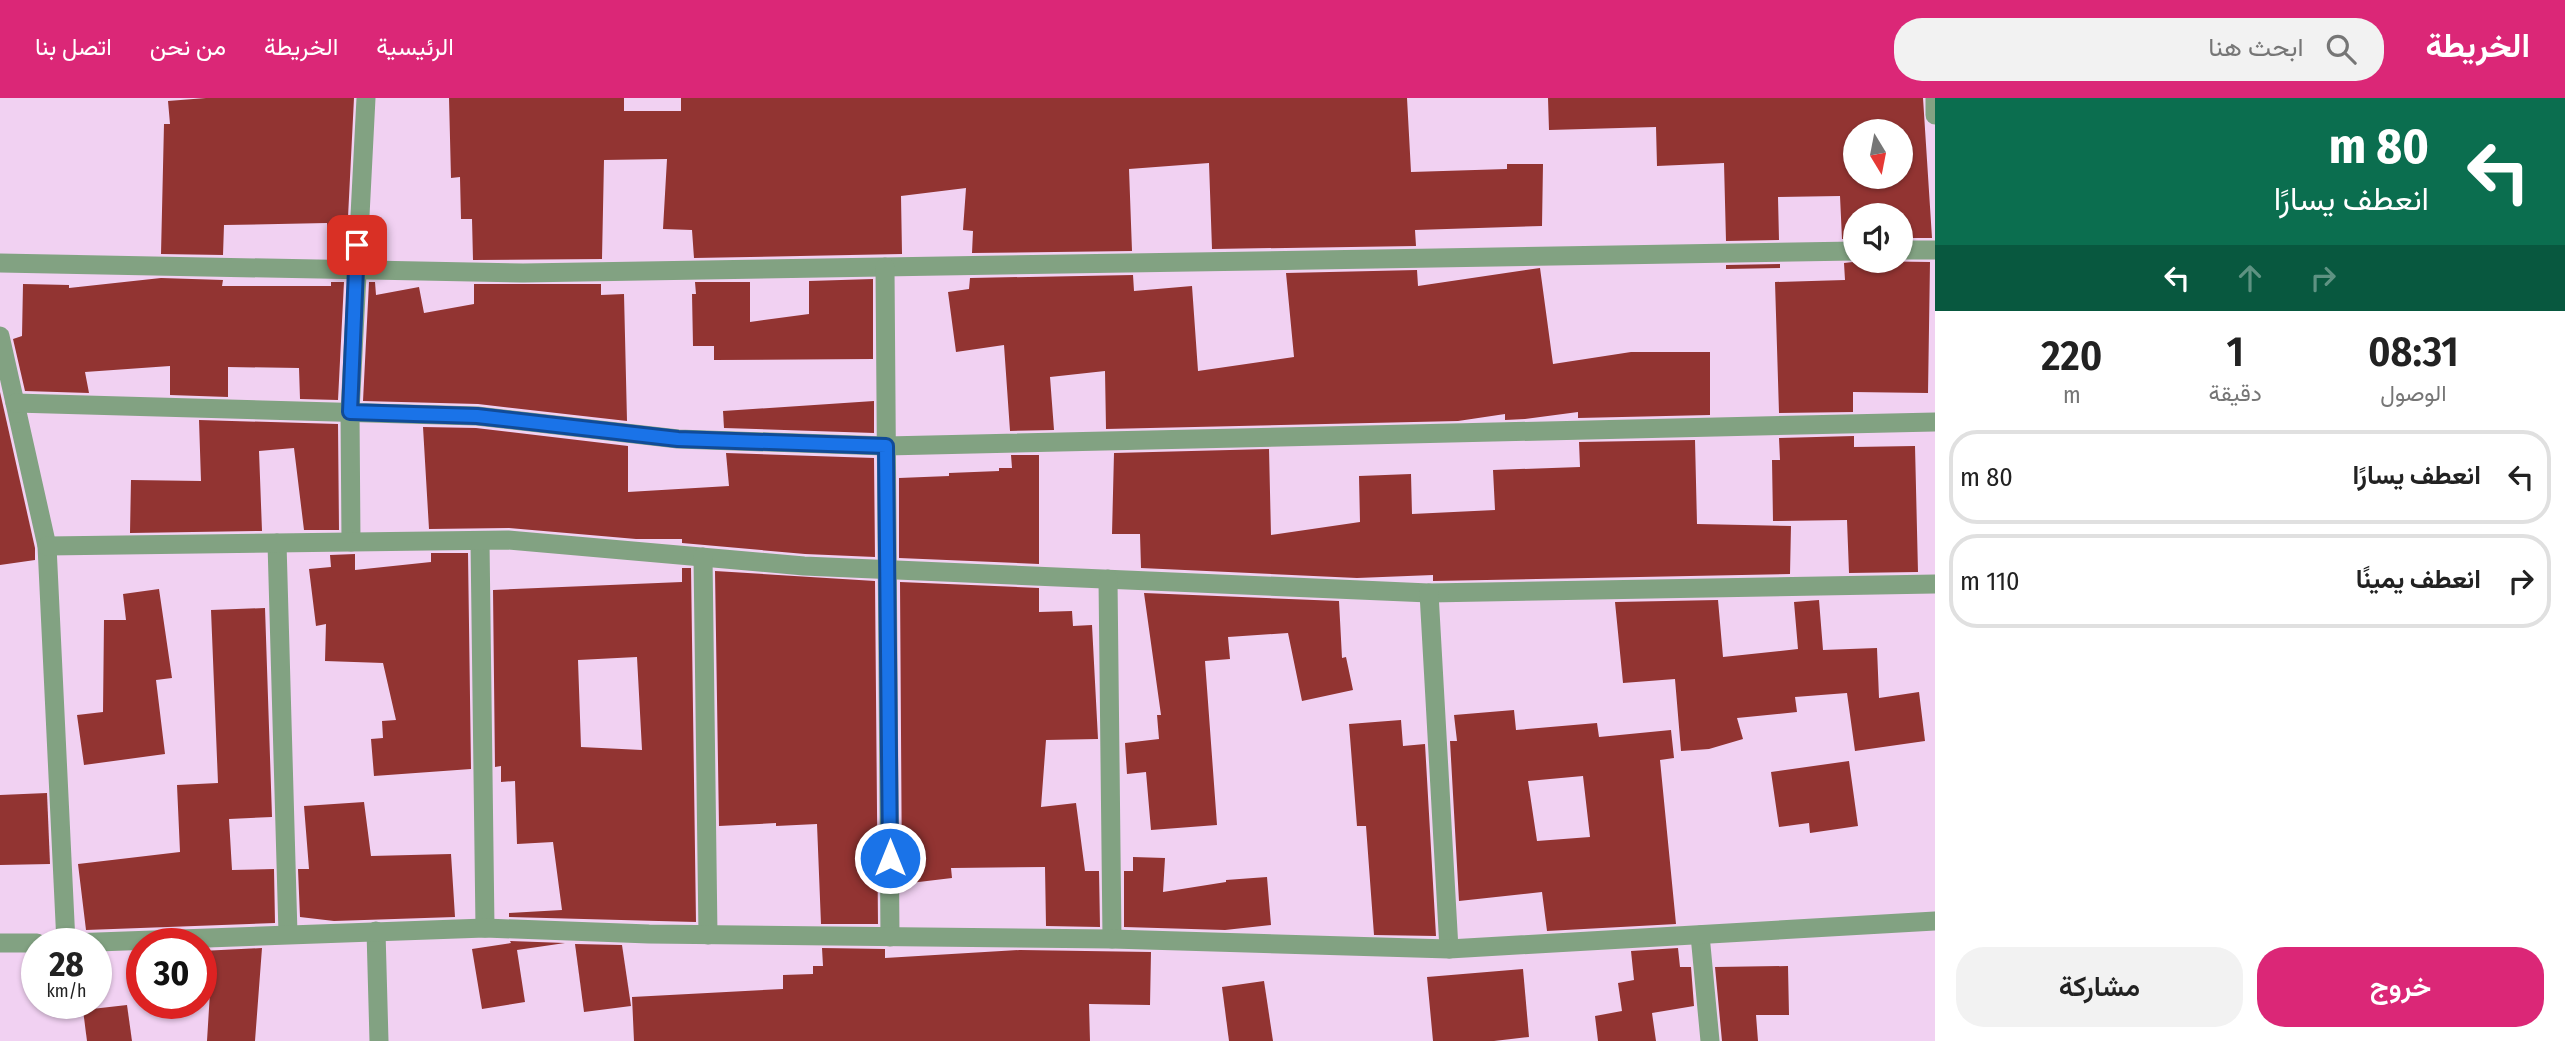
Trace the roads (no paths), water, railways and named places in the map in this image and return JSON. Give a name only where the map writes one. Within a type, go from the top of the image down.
[{"type":"street","points":[[351,542],[350,412],[366,98]]},
{"type":"street","points":[[1935,98],[1935,115]]},
{"type":"street","points":[[1913,250],[1935,250]]},
{"type":"street","points":[[0,262],[523,273],[1843,251]]},
{"type":"street","points":[[885,267],[890,937]]},
{"type":"street","points":[[0,336],[47,546],[67,928]]},
{"type":"street","points":[[15,403],[477,416],[678,439],[886,446],[1935,422]]},
{"type":"street","points":[[47,546],[508,540],[804,566],[1429,593],[1935,584]]},
{"type":"street","points":[[480,541],[485,928]]},
{"type":"street","points":[[277,543],[288,934]]},
{"type":"street","points":[[703,557],[708,935]]},
{"type":"street","points":[[1108,579],[1112,939]]},
{"type":"street","points":[[1429,593],[1449,949]]},
{"type":"street","points":[[112,941],[485,928],[708,935],[1112,939],[1449,949],[1935,922]]},
{"type":"street","points":[[376,931],[379,1041]]},
{"type":"street","points":[[1700,935],[1710,1041]]},
{"type":"street","points":[[0,943],[21,943]]}]
